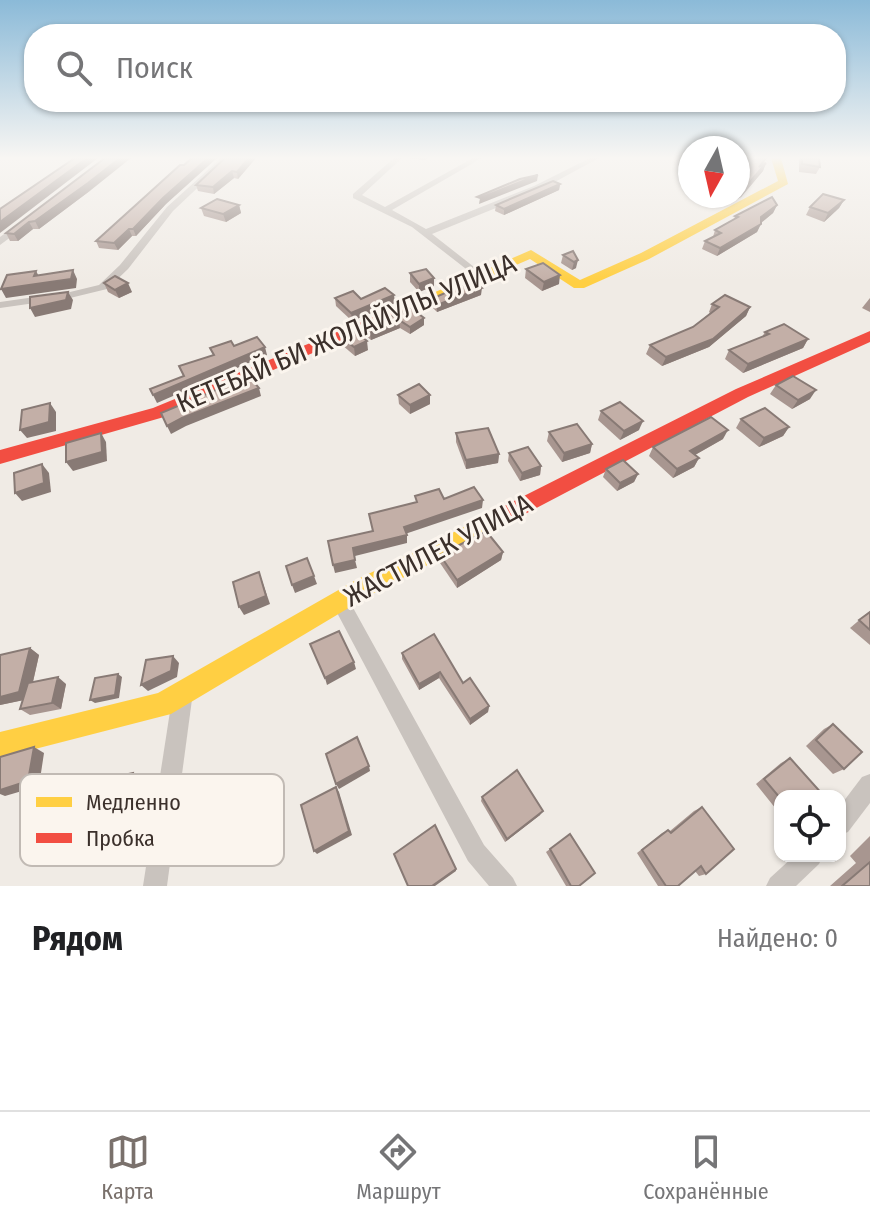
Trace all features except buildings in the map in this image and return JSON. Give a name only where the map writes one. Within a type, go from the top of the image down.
[{"type":"street","points":[[0,305],[103,287],[124,267],[180,199]]},
{"type":"street","points":[[362,199],[425,233],[479,276]]},
{"type":"street","points":[[385,211],[405,199]]},
{"type":"street","points":[[425,233],[509,199]]},
{"type":"street","name":"КЕТЕБАЙ БИ ЖОЛАЙУЛЫ УЛИЦА","points":[[0,457],[158,413],[531,254],[579,285],[645,256],[751,199]]},
{"type":"street","points":[[0,242],[36,214]]},
{"type":"street","name":"ЖАСТИЛЕК УЛИЦА","points":[[0,745],[162,705],[340,601],[742,393],[869,338]]},
{"type":"street","points":[[340,601],[476,853],[505,886]]},
{"type":"street","points":[[171,774],[183,692]]},
{"type":"street","points":[[846,816],[870,785]]},
{"type":"street","points":[[778,886],[804,862]]},
{"type":"street","points":[[155,886],[158,866]]},
{"type":"traffic: slow","points":[[424,300],[531,254],[579,285],[645,256],[751,199]]},
{"type":"traffic: slow","points":[[0,745],[162,705],[364,587],[497,519]]},
{"type":"traffic: jam","points":[[0,457],[158,413],[424,300]]},
{"type":"traffic: jam","points":[[497,519],[742,393],[870,336]]}]
